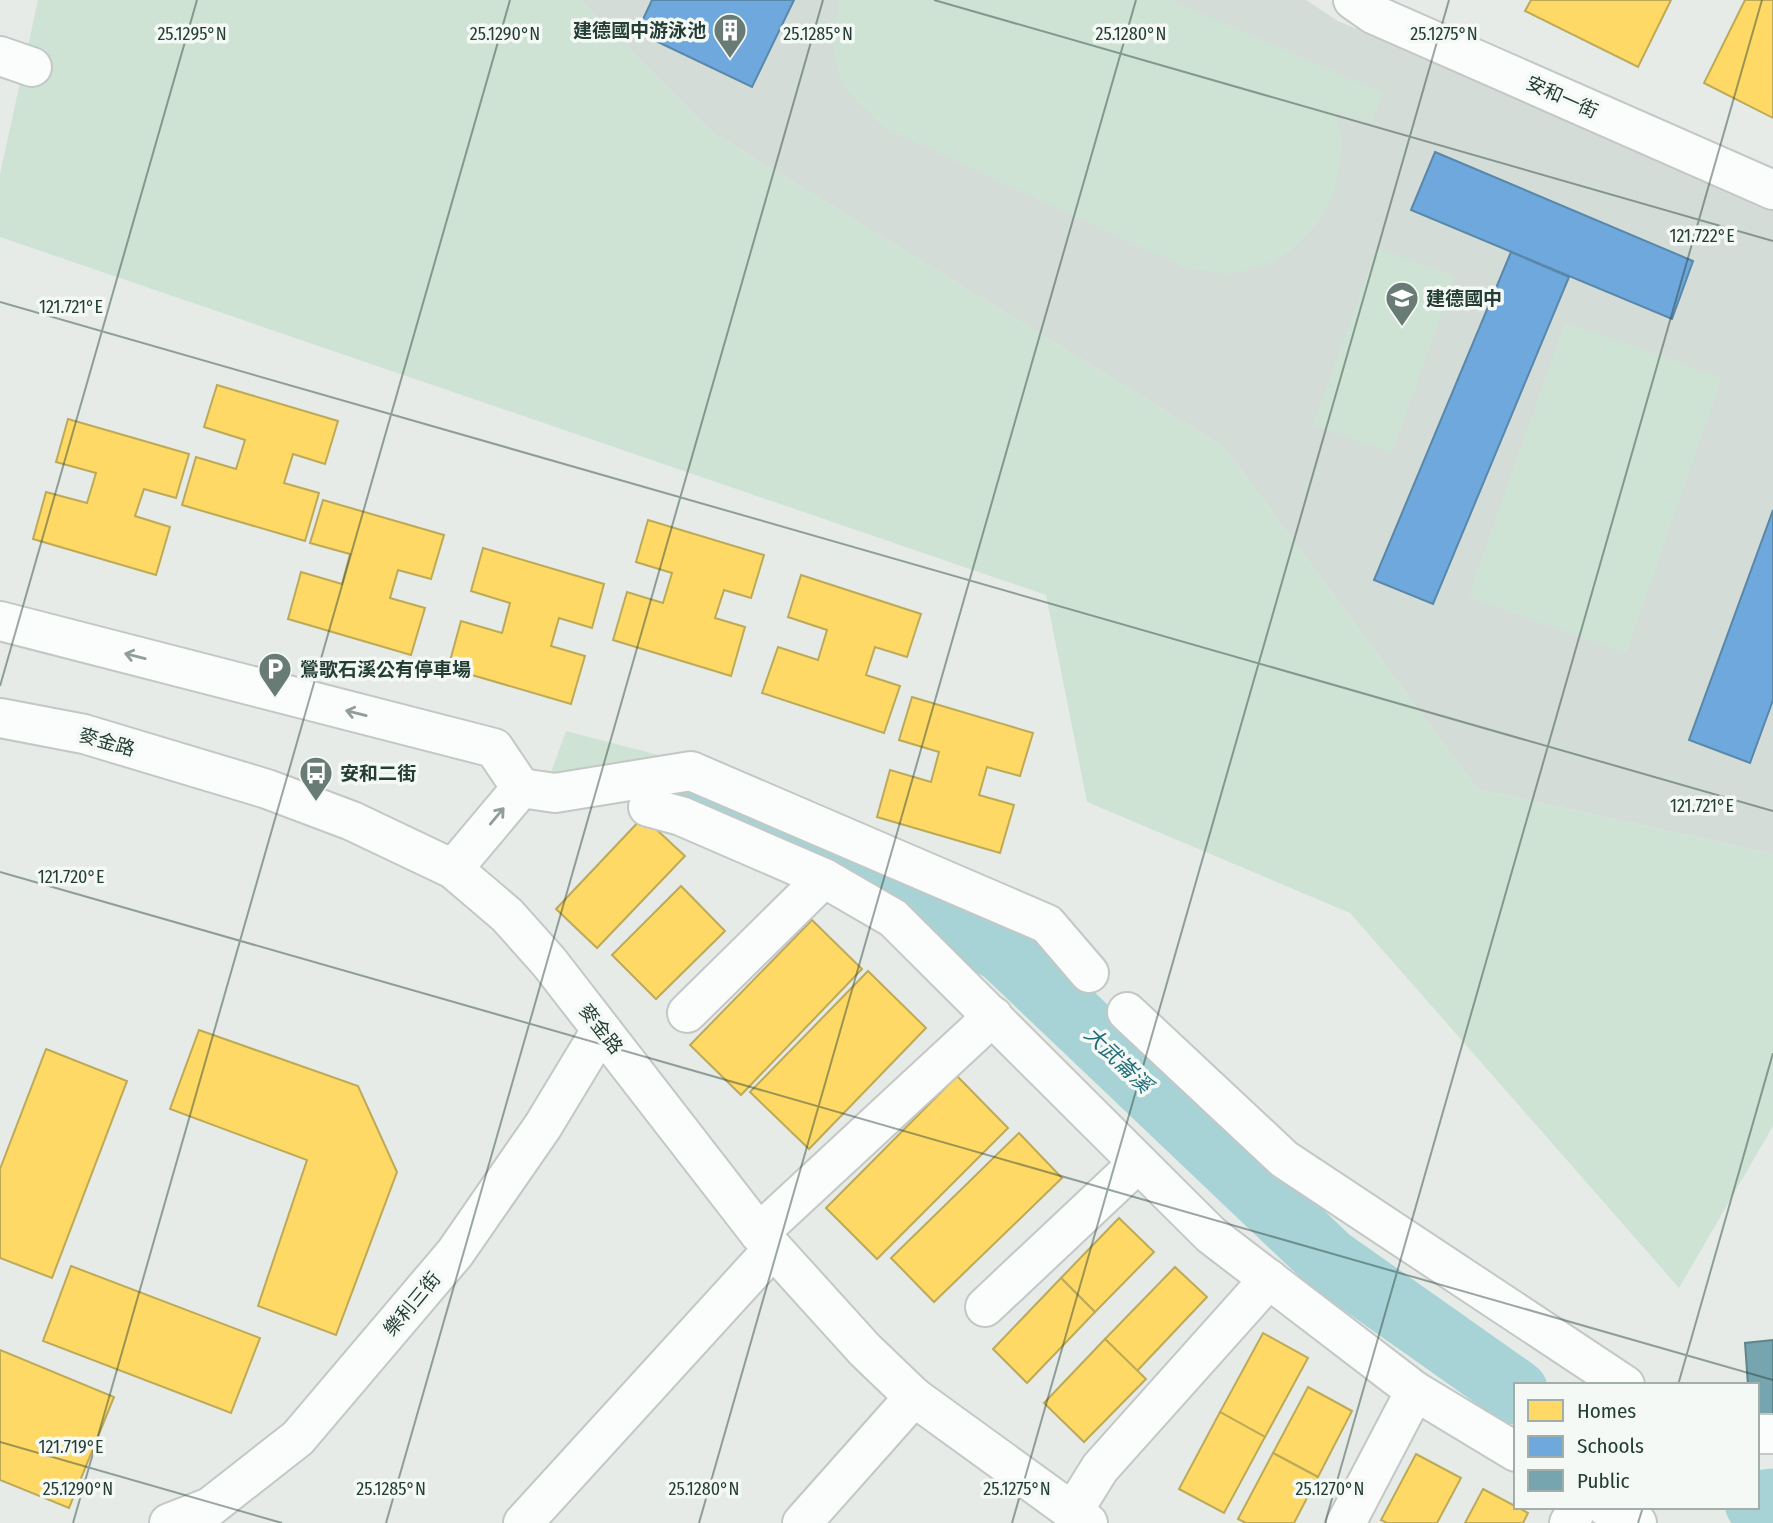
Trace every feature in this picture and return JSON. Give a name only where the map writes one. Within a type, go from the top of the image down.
[{"type":"street","name":"安和一街","points":[[1353,0],[1373,14],[1773,190]]},
{"type":"street","points":[[0,621],[494,748],[521,788],[555,793],[691,771],[1047,924],[1088,973]]},
{"type":"street","name":"麥金路","points":[[0,718],[84,734],[267,789],[352,821],[453,869],[507,915],[549,962],[766,1241],[865,1350],[914,1397],[1079,1518]]},
{"type":"street","points":[[453,869],[521,788]]},
{"type":"street","points":[[648,807],[681,817],[824,878],[893,918],[1211,1235],[1415,1391],[1514,1451]]},
{"type":"street","points":[[687,1013],[824,878]]},
{"type":"street","points":[[1127,1012],[1284,1159],[1622,1383]]},
{"type":"street","points":[[523,1523],[766,1241],[993,1016]]},
{"type":"street","name":"樂利三街","points":[[169,1523],[210,1507],[298,1438],[455,1253],[543,1126],[601,1030]]},
{"type":"street","points":[[985,1307],[1138,1163]]},
{"type":"street","points":[[1079,1518],[1100,1468],[1269,1279]]},
{"type":"street","points":[[1346,1523],[1415,1391]]},
{"type":"street","points":[[802,1523],[914,1397]]},
{"type":"street","points":[[1610,1509],[1637,1523]]},
{"type":"shaded area","name":"建德國中","points":[[581,0],[1306,0],[1338,21],[1773,209],[1773,854],[1477,789],[1224,447],[710,131]]},
{"type":"green space","points":[[38,0],[581,0],[710,131],[1224,447],[1477,789],[1773,854],[1773,1126],[1679,1288],[1350,913],[1087,802],[1046,595],[0,237],[0,174]]},
{"type":"green space","points":[[840,0],[1171,0],[1383,93],[1371,123],[1337,113],[1341,150],[1333,193],[1324,213],[1298,245],[1261,266],[1239,272],[1219,273],[1186,268],[883,127],[845,87],[836,66],[834,44]]},
{"type":"green space","points":[[1377,248],[1455,276],[1392,453],[1313,425]]},
{"type":"green space","points":[[1565,322],[1722,378],[1626,653],[1468,597]]},
{"type":"green space","points":[[566,731],[670,758],[547,784]]},
{"type":"building: Homes","points":[[1531,0],[1671,0],[1638,67],[1525,11]]},
{"type":"building: Homes","points":[[1745,0],[1773,0],[1773,118],[1704,83]]},
{"type":"building: Homes","points":[[217,385],[338,421],[325,464],[293,454],[284,483],[319,493],[305,541],[182,505],[196,457],[236,469],[245,440],[204,427]]},
{"type":"building: Homes","points":[[68,419],[189,454],[176,498],[144,489],[135,516],[170,527],[156,575],[33,539],[46,492],[87,503],[96,473],[56,462]]},
{"type":"building: Homes","points":[[323,500],[444,535],[431,579],[398,570],[390,598],[425,608],[411,655],[288,619],[301,572],[342,584],[350,554],[310,543]]},
{"type":"building: Homes","points":[[648,520],[764,555],[751,598],[724,590],[715,618],[745,627],[731,676],[613,640],[627,592],[663,603],[672,573],[636,562]]},
{"type":"building: Homes","points":[[483,548],[604,584],[592,628],[559,618],[551,646],[585,656],[571,704],[448,668],[461,621],[502,633],[510,603],[471,591]]},
{"type":"building: Homes","points":[[801,575],[921,614],[907,657],[875,647],[866,675],[900,686],[884,733],[762,693],[778,647],[818,660],[827,630],[788,617]]},
{"type":"building: Homes","points":[[912,697],[1033,733],[1020,776],[987,767],[979,795],[1014,805],[1000,853],[877,817],[890,770],[931,782],[939,752],[899,740]]},
{"type":"building: Homes","points":[[643,817],[685,856],[597,948],[556,909]]},
{"type":"building: Homes","points":[[681,886],[725,931],[656,999],[612,955]]},
{"type":"building: Homes","points":[[812,920],[862,969],[741,1095],[690,1045]]},
{"type":"building: Homes","points":[[868,971],[926,1028],[809,1149],[750,1092]]},
{"type":"building: Homes","points":[[199,1030],[358,1086],[397,1172],[336,1335],[258,1306],[307,1160],[170,1109]]},
{"type":"building: Homes","points":[[46,1049],[127,1081],[52,1278],[0,1258],[0,1169]]},
{"type":"building: Homes","points":[[957,1076],[1008,1128],[877,1259],[826,1208]]},
{"type":"building: Homes","points":[[1019,1133],[1062,1178],[934,1302],[891,1258]]},
{"type":"building: Homes","points":[[1119,1218],[1154,1252],[1095,1312],[1061,1278]]},
{"type":"building: Homes","points":[[71,1266],[260,1338],[231,1413],[43,1341]]},
{"type":"building: Homes","points":[[1175,1267],[1207,1297],[1137,1371],[1105,1339]]},
{"type":"building: Homes","points":[[1061,1278],[1095,1312],[1027,1383],[993,1349]]},
{"type":"building: Homes","points":[[1263,1333],[1308,1358],[1265,1437],[1220,1412]]},
{"type":"building: Homes","points":[[1105,1339],[1146,1379],[1084,1442],[1044,1403]]},
{"type":"building: Homes","points":[[0,1350],[114,1397],[69,1508],[0,1480]]},
{"type":"building: Homes","points":[[1308,1387],[1352,1411],[1318,1477],[1273,1453]]},
{"type":"building: Homes","points":[[1220,1412],[1265,1437],[1224,1513],[1179,1489]]},
{"type":"building: Homes","points":[[1273,1453],[1318,1477],[1294,1523],[1246,1523],[1238,1519]]},
{"type":"building: Homes","points":[[1416,1454],[1461,1478],[1437,1523],[1387,1523],[1381,1520]]},
{"type":"building: Homes","points":[[1483,1489],[1514,1506],[1514,1509],[1528,1513],[1523,1523],[1465,1523]]},
{"type":"building: Schools","name":"建德國中游泳池","points":[[652,0],[794,0],[752,87],[637,32]]},
{"type":"building: Schools","points":[[1435,152],[1693,261],[1672,319],[1411,210]]},
{"type":"building: Schools","points":[[1511,252],[1569,277],[1433,604],[1374,580]]},
{"type":"building: Schools","points":[[1773,510],[1773,700],[1750,763],[1689,740]]},
{"type":"building: Public","points":[[1773,1340],[1773,1415],[1759,1416],[1759,1383],[1748,1383],[1745,1343]]},
{"type":"waterway","name":"大武崙溪","points":[[679,795],[831,855],[1003,950],[1329,1260],[1514,1391]]},
{"type":"waterway","name":"大武崙溪","points":[[1759,1503],[1773,1501]]},
{"type":"place","name":"建德國中游泳池","points":[[730,60]]},
{"type":"place","name":"建德國中","points":[[1402,328]]},
{"type":"place","name":"鶯歌石溪公有停車場","points":[[275,699]]},
{"type":"place","name":"安和二街","points":[[316,803]]}]
